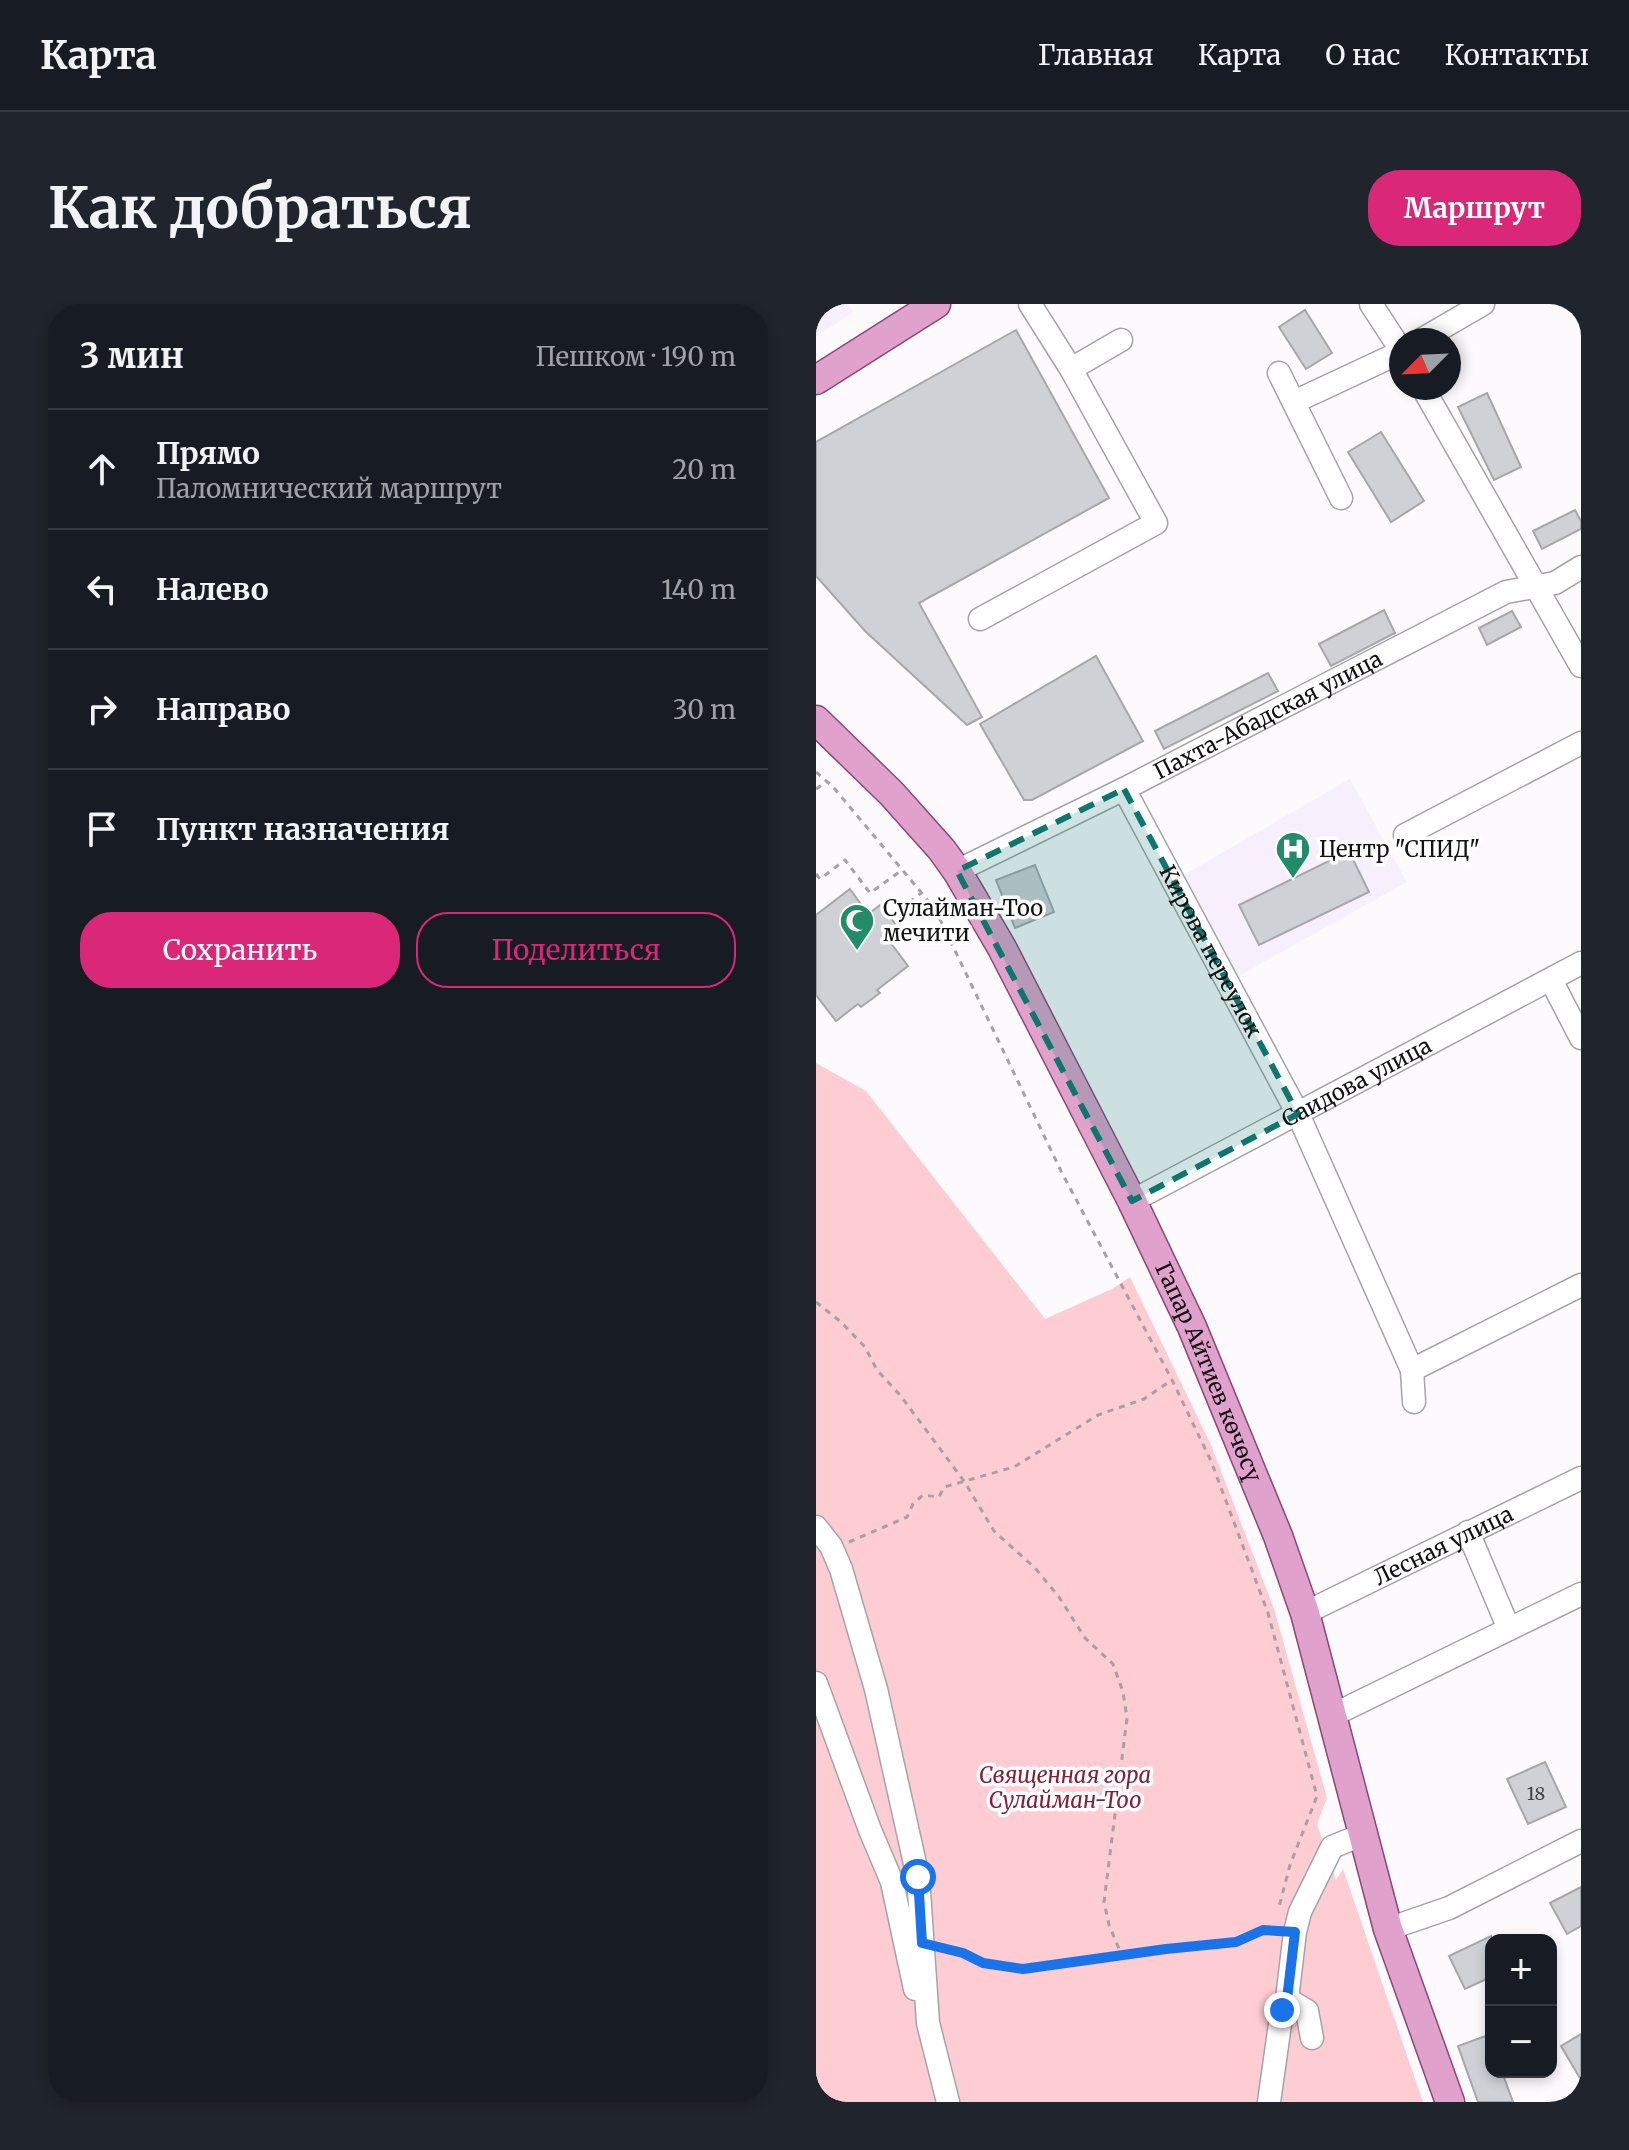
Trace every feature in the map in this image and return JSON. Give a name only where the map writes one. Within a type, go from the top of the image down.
[{"type":"main road","points":[[816,380],[936,304]]},
{"type":"main road","name":"Гапар Айтиев көчөсү","points":[[816,720],[892,794],[957,871],[1002,948],[1132,1201],[1197,1340],[1278,1536],[1305,1613],[1388,1929],[1450,2102]]},
{"type":"street","points":[[980,619],[1156,523],[1071,369],[1030,304]]},
{"type":"street","points":[[1371,304],[1389,332]]},
{"type":"street","points":[[1442,328],[1483,304]]},
{"type":"street","points":[[1071,369],[1121,340]]},
{"type":"street","points":[[1294,402],[1389,357]]},
{"type":"street","points":[[1279,373],[1341,498]]},
{"type":"street","points":[[1430,400],[1581,666]]},
{"type":"street","name":"Пахта-Абадская улица","points":[[957,871],[1124,789],[1506,592],[1555,583],[1581,567]]},
{"type":"street","points":[[1405,835],[1581,743]]},
{"type":"street","name":"Кирова переулок","points":[[1124,789],[1298,1114],[1412,1370]]},
{"type":"street","name":"Саидова улица","points":[[1132,1201],[1581,963]]},
{"type":"street","points":[[1551,980],[1581,1038]]},
{"type":"street","points":[[1414,1402],[1412,1370],[1581,1285]]},
{"type":"street","name":"Лесная улица","points":[[1305,1613],[1581,1478]]},
{"type":"street","points":[[816,1527],[831,1546],[841,1569],[876,1689],[918,1877],[928,2023]]},
{"type":"street","points":[[1468,1532],[1509,1629]]},
{"type":"street","points":[[1333,1715],[1581,1594]]},
{"type":"street","points":[[816,1683],[892,1882],[912,1980],[928,2023],[948,2102]]},
{"type":"street","points":[[1269,2102],[1300,1912],[1332,1847],[1362,1835]]},
{"type":"street","points":[[1388,1929],[1449,1908],[1581,1841]]},
{"type":"street","points":[[1284,2004],[1307,2011],[1312,2038]]},
{"type":"path","points":[[816,772],[827,781],[935,909],[1061,1171],[1172,1380],[1211,1461],[1268,1613],[1317,1796],[1290,1865],[1278,1913],[1295,1932]]},
{"type":"path","points":[[816,789],[827,781]]},
{"type":"path","points":[[816,874],[820,879],[845,860],[870,893],[902,870]]},
{"type":"path","points":[[890,917],[921,893]]},
{"type":"path","points":[[816,1302],[865,1347],[877,1370],[900,1395],[964,1481],[994,1531],[1035,1568],[1059,1597],[1085,1638],[1113,1664],[1123,1692],[1127,1718],[1104,1902],[1109,1925],[1122,1956]]},
{"type":"path","points":[[831,1546],[852,1542],[907,1517],[913,1504],[923,1495],[939,1497],[944,1487],[1014,1467],[1098,1415],[1125,1408],[1172,1380]]},
{"type":"path","points":[[922,1943],[963,1953],[983,1963],[1023,1969],[1236,1942],[1263,1930],[1295,1932]]},
{"type":"highlighted area","points":[[1124,789],[1298,1114],[1132,1201],[957,871]]},
{"type":"shaded area","points":[[816,304],[847,304],[854,312],[816,337]]},
{"type":"shaded area","name":"Центр \"СПИД\"","points":[[1350,779],[1407,882],[1226,983],[1178,878]]},
{"type":"green space","name":"Священная гора Сулайман-Тоо","points":[[816,1063],[866,1091],[1045,1319],[1112,1289],[1130,1277],[1211,1445],[1274,1609],[1327,1798],[1317,1824],[1336,1880],[1343,1869],[1423,2102],[816,2102]]},
{"type":"building","points":[[1305,310],[1332,353],[1306,369],[1279,327]]},
{"type":"building","points":[[1016,330],[1109,498],[919,603],[982,717],[967,725],[865,631],[816,576],[816,442]]},
{"type":"building","points":[[1487,393],[1521,467],[1494,480],[1458,407]]},
{"type":"building","points":[[1381,432],[1424,501],[1391,522],[1348,452]]},
{"type":"building","points":[[1575,510],[1581,521],[1581,529],[1542,549],[1533,531]]},
{"type":"building","points":[[1384,610],[1395,633],[1331,666],[1319,644]]},
{"type":"building","points":[[1512,611],[1521,627],[1487,645],[1479,628]]},
{"type":"building","points":[[1096,656],[1143,741],[1032,800],[1024,800],[980,724]]},
{"type":"building","points":[[1268,673],[1278,691],[1164,749],[1155,731]]},
{"type":"building","points":[[1349,851],[1369,892],[1259,945],[1239,905]]},
{"type":"building","points":[[1035,865],[1054,912],[1015,928],[996,880]]},
{"type":"building","name":"Сулайман-Тоо мечити","points":[[850,889],[868,914],[880,905],[890,917],[899,929],[887,938],[908,966],[877,990],[880,993],[861,1007],[858,1004],[836,1021],[816,995],[816,915]]},
{"type":"building","points":[[1545,1762],[1566,1807],[1528,1824],[1507,1779]]},
{"type":"building","points":[[1581,1887],[1581,1926],[1567,1934],[1550,1903]]},
{"type":"building","points":[[1485,1939],[1485,1980],[1465,1989],[1449,1956]]},
{"type":"building","points":[[1581,2034],[1581,2080],[1561,2046]]},
{"type":"building","points":[[1485,2036],[1485,2078],[1504,2078],[1513,2102],[1478,2102],[1458,2046]]},
{"type":"place","name":"Центр \"СПИД\"","points":[[1293,880]]},
{"type":"place","name":"Сулайман-Тоо мечити","points":[[857,952]]},
{"type":"route","points":[[918,1877],[922,1943],[963,1953],[983,1963],[1023,1969],[1236,1942],[1263,1930],[1295,1932],[1287,1999],[1282,2010]]}]
